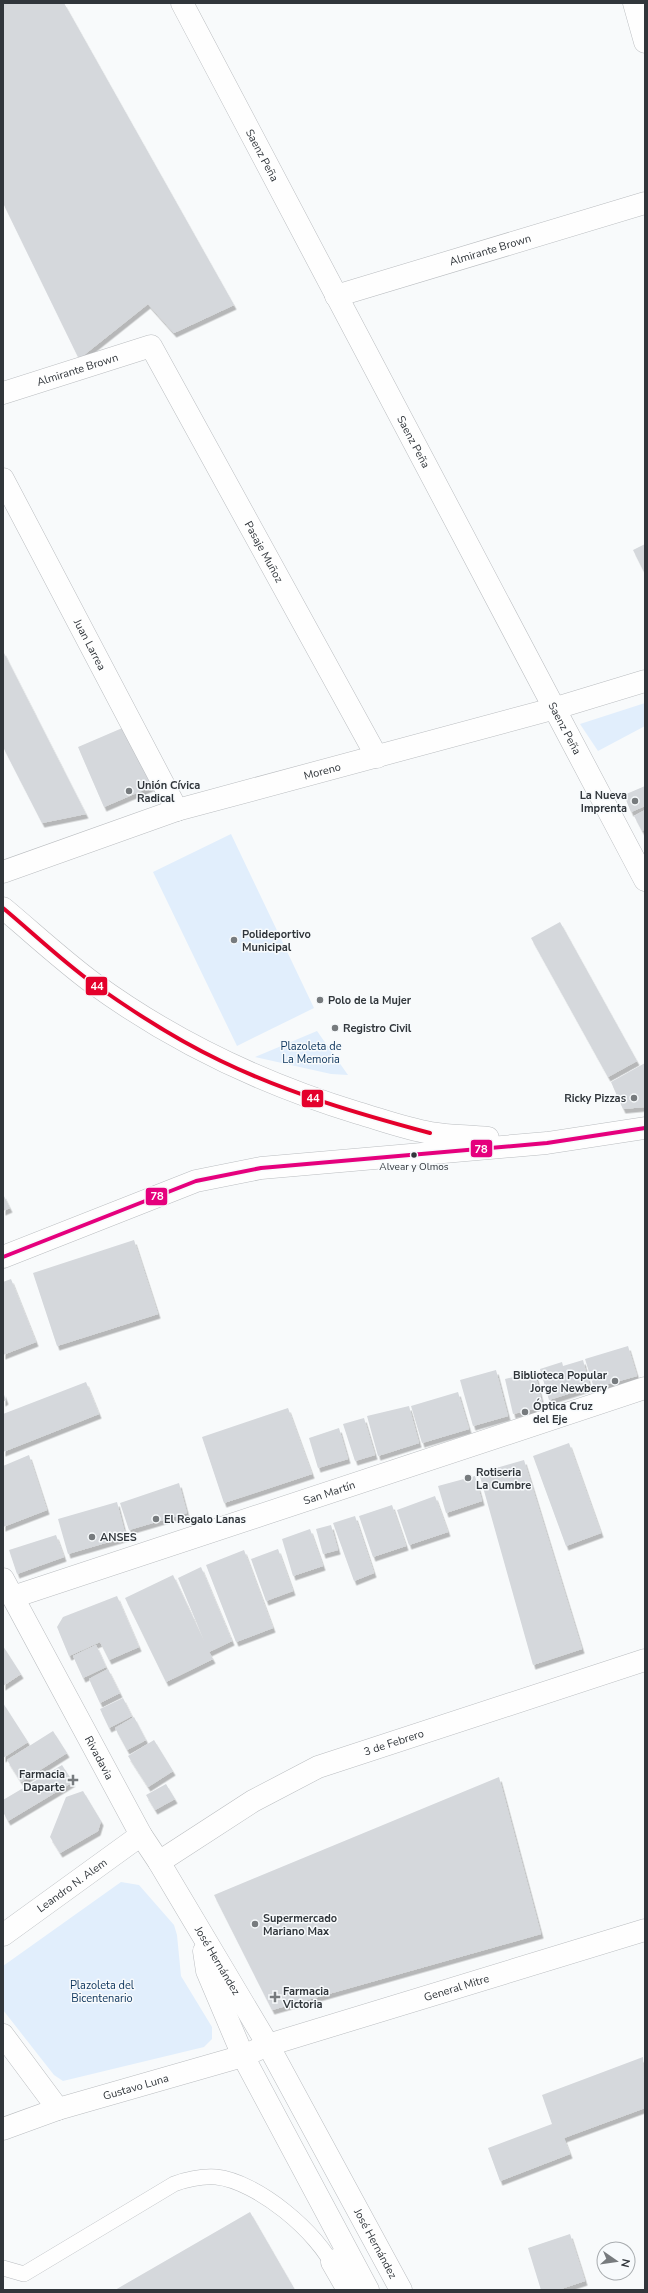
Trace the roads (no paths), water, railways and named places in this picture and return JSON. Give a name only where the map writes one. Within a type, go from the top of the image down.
[{"type":"street","name":"Saenz Peña","points":[[182,3],[336,296],[556,708],[645,880]]},
{"type":"street","points":[[634,3],[645,42]]},
{"type":"street","name":"Almirante Brown","points":[[336,296],[645,203]]},
{"type":"street","name":"Almirante Brown","points":[[3,393],[152,346]]},
{"type":"street","name":"Pasaje Muñoz","points":[[152,346],[377,757]]},
{"type":"street","name":"Juan Larrea","points":[[3,479],[177,810]]},
{"type":"street","name":"Moreno","points":[[3,872],[177,810],[556,708],[645,681]]},
{"type":"street","points":[[3,908],[93,983],[182,1040],[220,1061],[254,1076],[331,1105],[430,1133],[547,1143]]},
{"type":"street","points":[[3,1257],[196,1181],[260,1168],[547,1143],[645,1128]]},
{"type":"street","name":"San Martín","points":[[8,1588],[645,1388]]},
{"type":"street","name":"Rivadavia","points":[[8,1588],[141,1835],[159,1862],[201,1934]]},
{"type":"street","name":"3 de Febrero","points":[[159,1862],[253,1801],[318,1767],[645,1660]]},
{"type":"street","name":"Leandro N. Alem","points":[[3,1935],[141,1835]]},
{"type":"street","name":"General Mitre","points":[[268,2045],[645,1930]]},
{"type":"street","name":"José Hernández","points":[[201,1934],[268,2045],[401,2290]]},
{"type":"street","name":"José Hernández","points":[[201,1934],[207,1971],[243,2056],[340,2258],[368,2290]]},
{"type":"street","points":[[3,2035],[58,2110]]},
{"type":"street","name":"Gustavo Luna","points":[[3,2129],[58,2110],[243,2056],[268,2045]]},
{"type":"street","points":[[340,2258],[348,2290]]},
{"type":"lane","points":[[3,2268],[24,2274],[174,2184],[194,2177],[223,2179],[236,2182],[287,2212],[308,2232],[340,2258],[342,2290]]},
{"type":"place","name":"Unión Cívica Radical","points":[[129,791]]},
{"type":"place","name":"La Nueva Imprenta","points":[[635,801]]},
{"type":"place","name":"Polideportivo Municipal","points":[[234,940]]},
{"type":"place","name":"Polo de la Mujer","points":[[320,1000]]},
{"type":"place","name":"Registro Civil","points":[[335,1028]]},
{"type":"place","name":"Ricky Pizzas","points":[[634,1098]]},
{"type":"place","name":"Alvear y Olmos","points":[[414,1155]]},
{"type":"place","name":"Biblioteca Popular Jorge Newbery","points":[[615,1381]]},
{"type":"place","name":"Óptica Cruz del Eje","points":[[525,1412]]},
{"type":"place","name":"Rotiseria La Cumbre","points":[[468,1478]]},
{"type":"place","name":"El Regalo Lanas","points":[[156,1519]]},
{"type":"place","name":"ANSES","points":[[92,1537]]},
{"type":"place","name":"Farmacia Daparte","points":[[73,1780]]},
{"type":"place","name":"Supermercado Mariano Max","points":[[255,1924]]},
{"type":"place","name":"Farmacia Victoria","points":[[275,1997]]},
{"type":"park label","name":"Plazoleta de La Memoria","points":[[311,1052]]},
{"type":"park label","name":"Plazoleta del Bicentenario","points":[[102,1991]]}]
